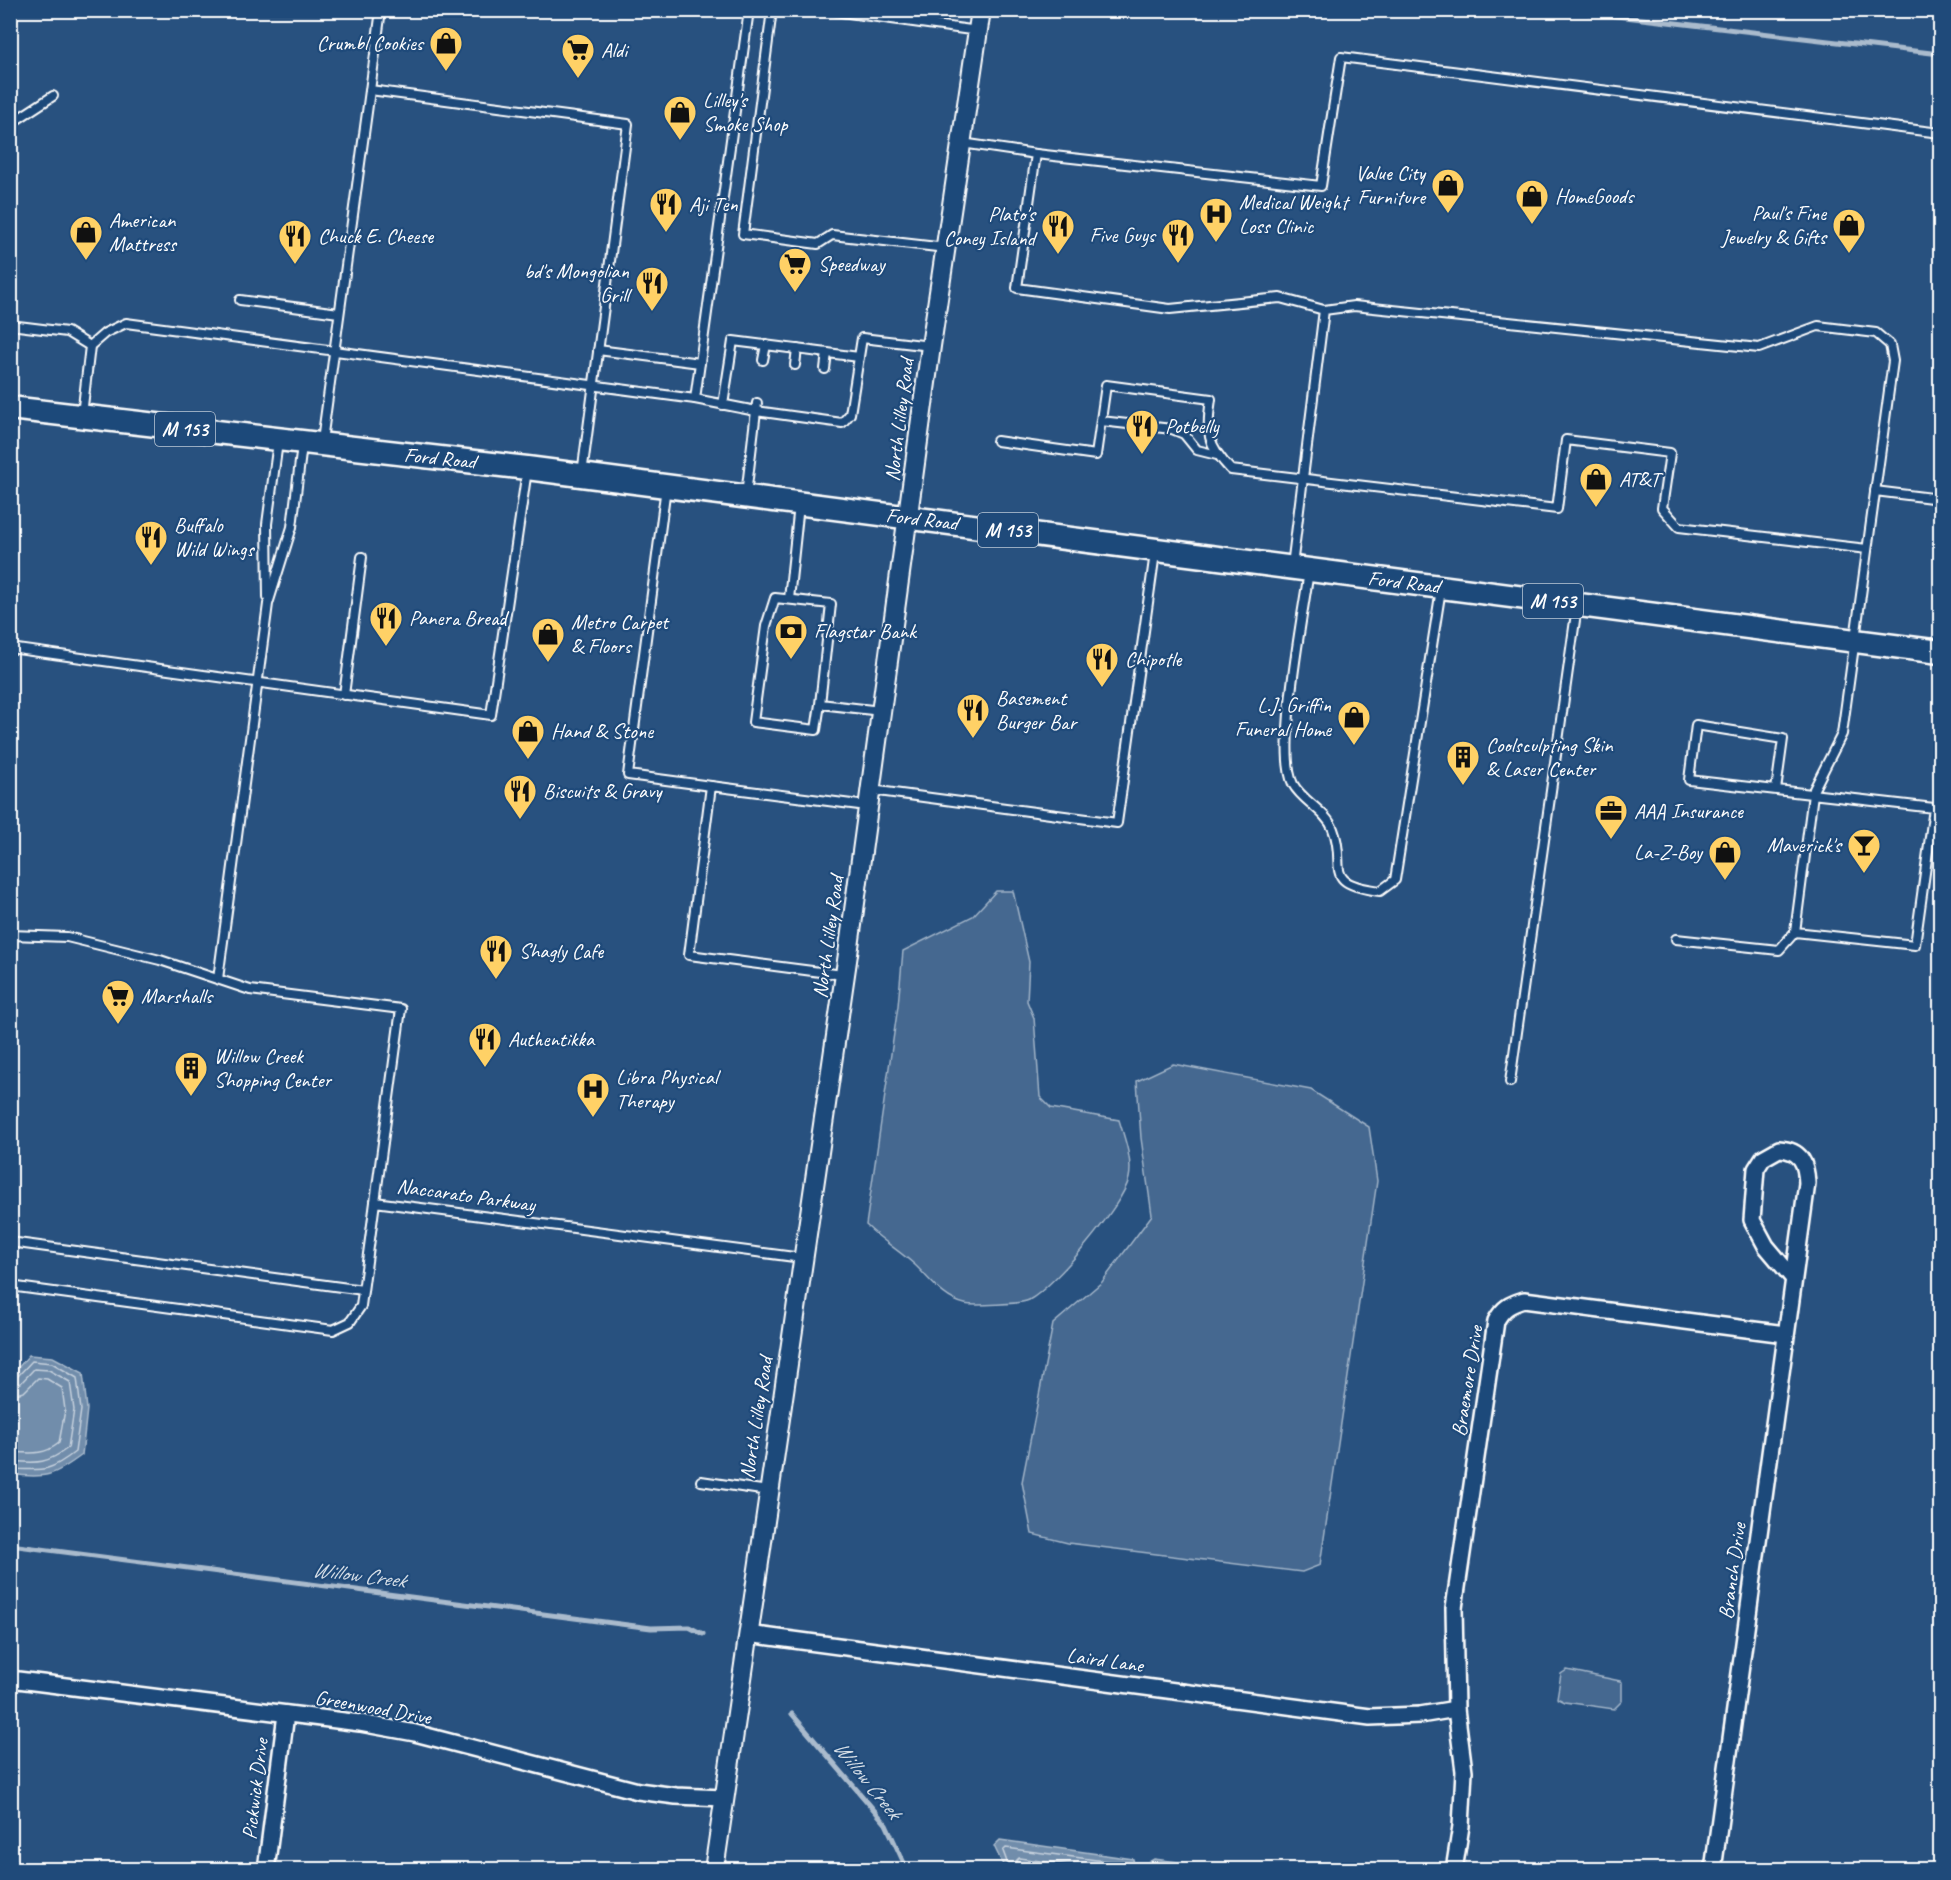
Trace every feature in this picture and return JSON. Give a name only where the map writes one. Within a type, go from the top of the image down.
[{"type":"main road","name":"Ford Road","points":[[10,408],[527,468],[1941,652]]},
{"type":"street","name":"North Lilley Road","points":[[714,1869],[845,975],[931,346],[981,10]]},
{"type":"street","name":"Branch Drive","points":[[1713,1869],[1807,1183],[1804,1160],[1796,1153],[1779,1149],[1763,1158],[1756,1169],[1752,1220],[1766,1246],[1793,1278]]},
{"type":"street","name":"Braemore Drive","points":[[1456,1709],[1454,1608],[1496,1321],[1501,1311],[1510,1304],[1524,1300],[1785,1334]]},
{"type":"street","name":"Laird Lane","points":[[748,1634],[1370,1717],[1420,1715],[1456,1709]]},
{"type":"street","name":"Greenwood Drive","points":[[10,1679],[360,1723],[415,1733],[638,1791],[676,1796],[724,1798]]},
{"type":"street","points":[[1454,1869],[1461,1826],[1464,1779],[1456,1709]]},
{"type":"street","name":"Pickwick Drive","points":[[266,1869],[286,1714]]},
{"type":"lane","points":[[218,979],[268,604],[291,527],[334,352],[381,10]]},
{"type":"lane","points":[[695,399],[749,10]]},
{"type":"lane","points":[[772,10],[742,234],[818,244],[832,235],[947,248]]},
{"type":"lane","points":[[827,10],[978,31]]},
{"type":"lane","points":[[962,143],[1036,154],[1321,186],[1341,57],[1941,133]]},
{"type":"lane","points":[[370,90],[628,124],[582,475]]},
{"type":"lane","points":[[10,124],[53,96]]},
{"type":"lane","points":[[1036,154],[1017,288],[1170,309],[1280,297],[1324,310],[1354,306],[1759,348],[1818,326],[1876,333],[1890,345],[1893,361],[1842,734],[1814,794],[1795,932],[1779,950],[1676,939]]},
{"type":"lane","points":[[240,300],[339,313]]},
{"type":"lane","points":[[1324,310],[1303,480],[1301,568],[1286,741],[1293,784],[1332,828],[1339,874],[1354,888],[1380,891],[1395,880],[1441,587]]},
{"type":"lane","points":[[82,417],[90,346],[105,333],[126,323],[594,385],[723,405],[757,407],[819,416],[842,423],[850,414],[862,338],[931,346]]},
{"type":"lane","points":[[10,325],[67,332],[90,346]]},
{"type":"lane","points":[[723,405],[733,340],[859,357]]},
{"type":"lane","points":[[763,360],[766,345]]},
{"type":"lane","points":[[795,365],[797,349]]},
{"type":"lane","points":[[598,350],[700,363]]},
{"type":"lane","points":[[825,369],[827,353]]},
{"type":"lane","points":[[997,441],[1096,455],[1106,385],[1211,399],[1207,428],[1217,455],[1231,470],[1557,509],[1566,440],[1670,453],[1662,508],[1679,527],[1867,549]]},
{"type":"lane","points":[[746,496],[757,407]]},
{"type":"lane","points":[[1101,421],[1172,429],[1184,434],[1197,450],[1217,455]]},
{"type":"lane","points":[[268,604],[267,524],[278,440]]},
{"type":"lane","points":[[10,648],[491,715],[527,468]]},
{"type":"lane","points":[[666,486],[628,775],[711,786],[870,798],[949,801],[1117,823],[1156,549]]},
{"type":"lane","points":[[1875,491],[1941,499]]},
{"type":"lane","points":[[789,599],[799,503]]},
{"type":"lane","points":[[344,695],[362,557]]},
{"type":"lane","points":[[775,598],[789,599],[831,604],[816,730],[753,722],[766,626],[775,598]]},
{"type":"lane","points":[[1510,1082],[1577,604]]},
{"type":"lane","points":[[820,704],[882,711]]},
{"type":"lane","points":[[1776,790],[1783,739],[1696,725],[1689,780],[1776,790],[1934,807],[1915,945],[1795,932]]},
{"type":"lane","points":[[711,786],[689,955],[845,975]]},
{"type":"lane","points":[[10,935],[67,937],[159,960],[250,990],[401,1009],[375,1202]]},
{"type":"lane","name":"Naccarato Parkway","points":[[10,1286],[333,1330],[342,1328],[356,1316],[363,1290],[375,1202],[804,1258]]},
{"type":"lane","points":[[10,1242],[363,1290]]},
{"type":"lane","points":[[701,1481],[768,1491]]},
{"type":"shaded area","points":[[996,891],[1013,891],[1029,962],[1027,1001],[1034,1018],[1040,1097],[1051,1108],[1119,1120],[1130,1171],[1124,1190],[1101,1225],[1070,1263],[1040,1292],[1025,1301],[970,1305],[943,1293],[921,1270],[866,1225],[898,1006],[903,951],[973,916]]},
{"type":"shaded area","points":[[1173,1064],[1311,1090],[1369,1127],[1377,1181],[1320,1565],[1302,1572],[1068,1543],[1032,1534],[1022,1482],[1053,1324],[1102,1282],[1152,1215],[1141,1138],[1137,1081]]},
{"type":"shaded area","points":[[1567,1670],[1622,1682],[1622,1701],[1614,1709],[1565,1702],[1557,1698],[1561,1674]]},
{"type":"water","points":[[29,1355],[53,1357],[83,1373],[87,1409],[82,1455],[64,1468],[41,1476],[10,1474],[11,1376]]},
{"type":"water","points":[[1000,1840],[1133,1859],[1135,1869],[1005,1869],[994,1846]]},
{"type":"water","points":[[1154,1859],[1219,1867],[1220,1869],[1147,1869],[1147,1863]]},
{"type":"waterway","points":[[1565,10],[1940,54]]},
{"type":"waterway","name":"Willow Creek","points":[[10,1545],[651,1628],[689,1627],[703,1634]]},
{"type":"waterway","name":"Willow Creek","points":[[792,1714],[886,1824],[904,1863],[911,1870]]},
{"type":"place","name":"Crumbl Cookies","points":[[446,72]]},
{"type":"place","name":"Aldi","points":[[578,79]]},
{"type":"place","name":"Lilley's Smoke Shop","points":[[680,141]]},
{"type":"place","name":"Value City Furniture","points":[[1448,214]]},
{"type":"place","name":"HomeGoods","points":[[1532,225]]},
{"type":"place","name":"Aji Ten","points":[[666,233]]},
{"type":"place","name":"Medical Weight Loss Clinic","points":[[1216,243]]},
{"type":"place","name":"Paul's Fine Jewelry & Gifts","points":[[1849,254]]},
{"type":"place","name":"Plato's Coney Island","points":[[1058,255]]},
{"type":"place","name":"American Mattress","points":[[86,261]]},
{"type":"place","name":"Five Guys","points":[[1178,264]]},
{"type":"place","name":"Chuck E. Cheese","points":[[295,265]]},
{"type":"place","name":"Speedway","points":[[795,293]]},
{"type":"place","name":"bd's Mongolian Grill","points":[[652,312]]},
{"type":"place","name":"Potbelly","points":[[1142,455]]},
{"type":"place","name":"AT&T","points":[[1596,508]]},
{"type":"place","name":"Buffalo Wild Wings","points":[[151,566]]},
{"type":"place","name":"Panera Bread","points":[[386,647]]},
{"type":"place","name":"Flagstar Bank","points":[[791,660]]},
{"type":"place","name":"Metro Carpet & Floors","points":[[548,663]]},
{"type":"place","name":"Chipotle","points":[[1102,688]]},
{"type":"place","name":"Basement Burger Bar","points":[[973,739]]},
{"type":"place","name":"L.J. Griffin Funeral Home","points":[[1354,746]]},
{"type":"place","name":"Hand & Stone","points":[[528,760]]},
{"type":"place","name":"Coolsculpting Skin & Laser Center","points":[[1463,786]]},
{"type":"place","name":"Biscuits & Gravy","points":[[520,820]]},
{"type":"place","name":"AAA Insurance","points":[[1611,840]]},
{"type":"place","name":"Maverick's","points":[[1864,874]]},
{"type":"place","name":"La-Z-Boy","points":[[1725,881]]},
{"type":"place","name":"Shagly Cafe","points":[[496,980]]},
{"type":"place","name":"Marshalls","points":[[118,1025]]},
{"type":"place","name":"Authentikka","points":[[485,1068]]},
{"type":"place","name":"Willow Creek Shopping Center","points":[[191,1097]]},
{"type":"place","name":"Libra Physical Therapy","points":[[593,1118]]}]
